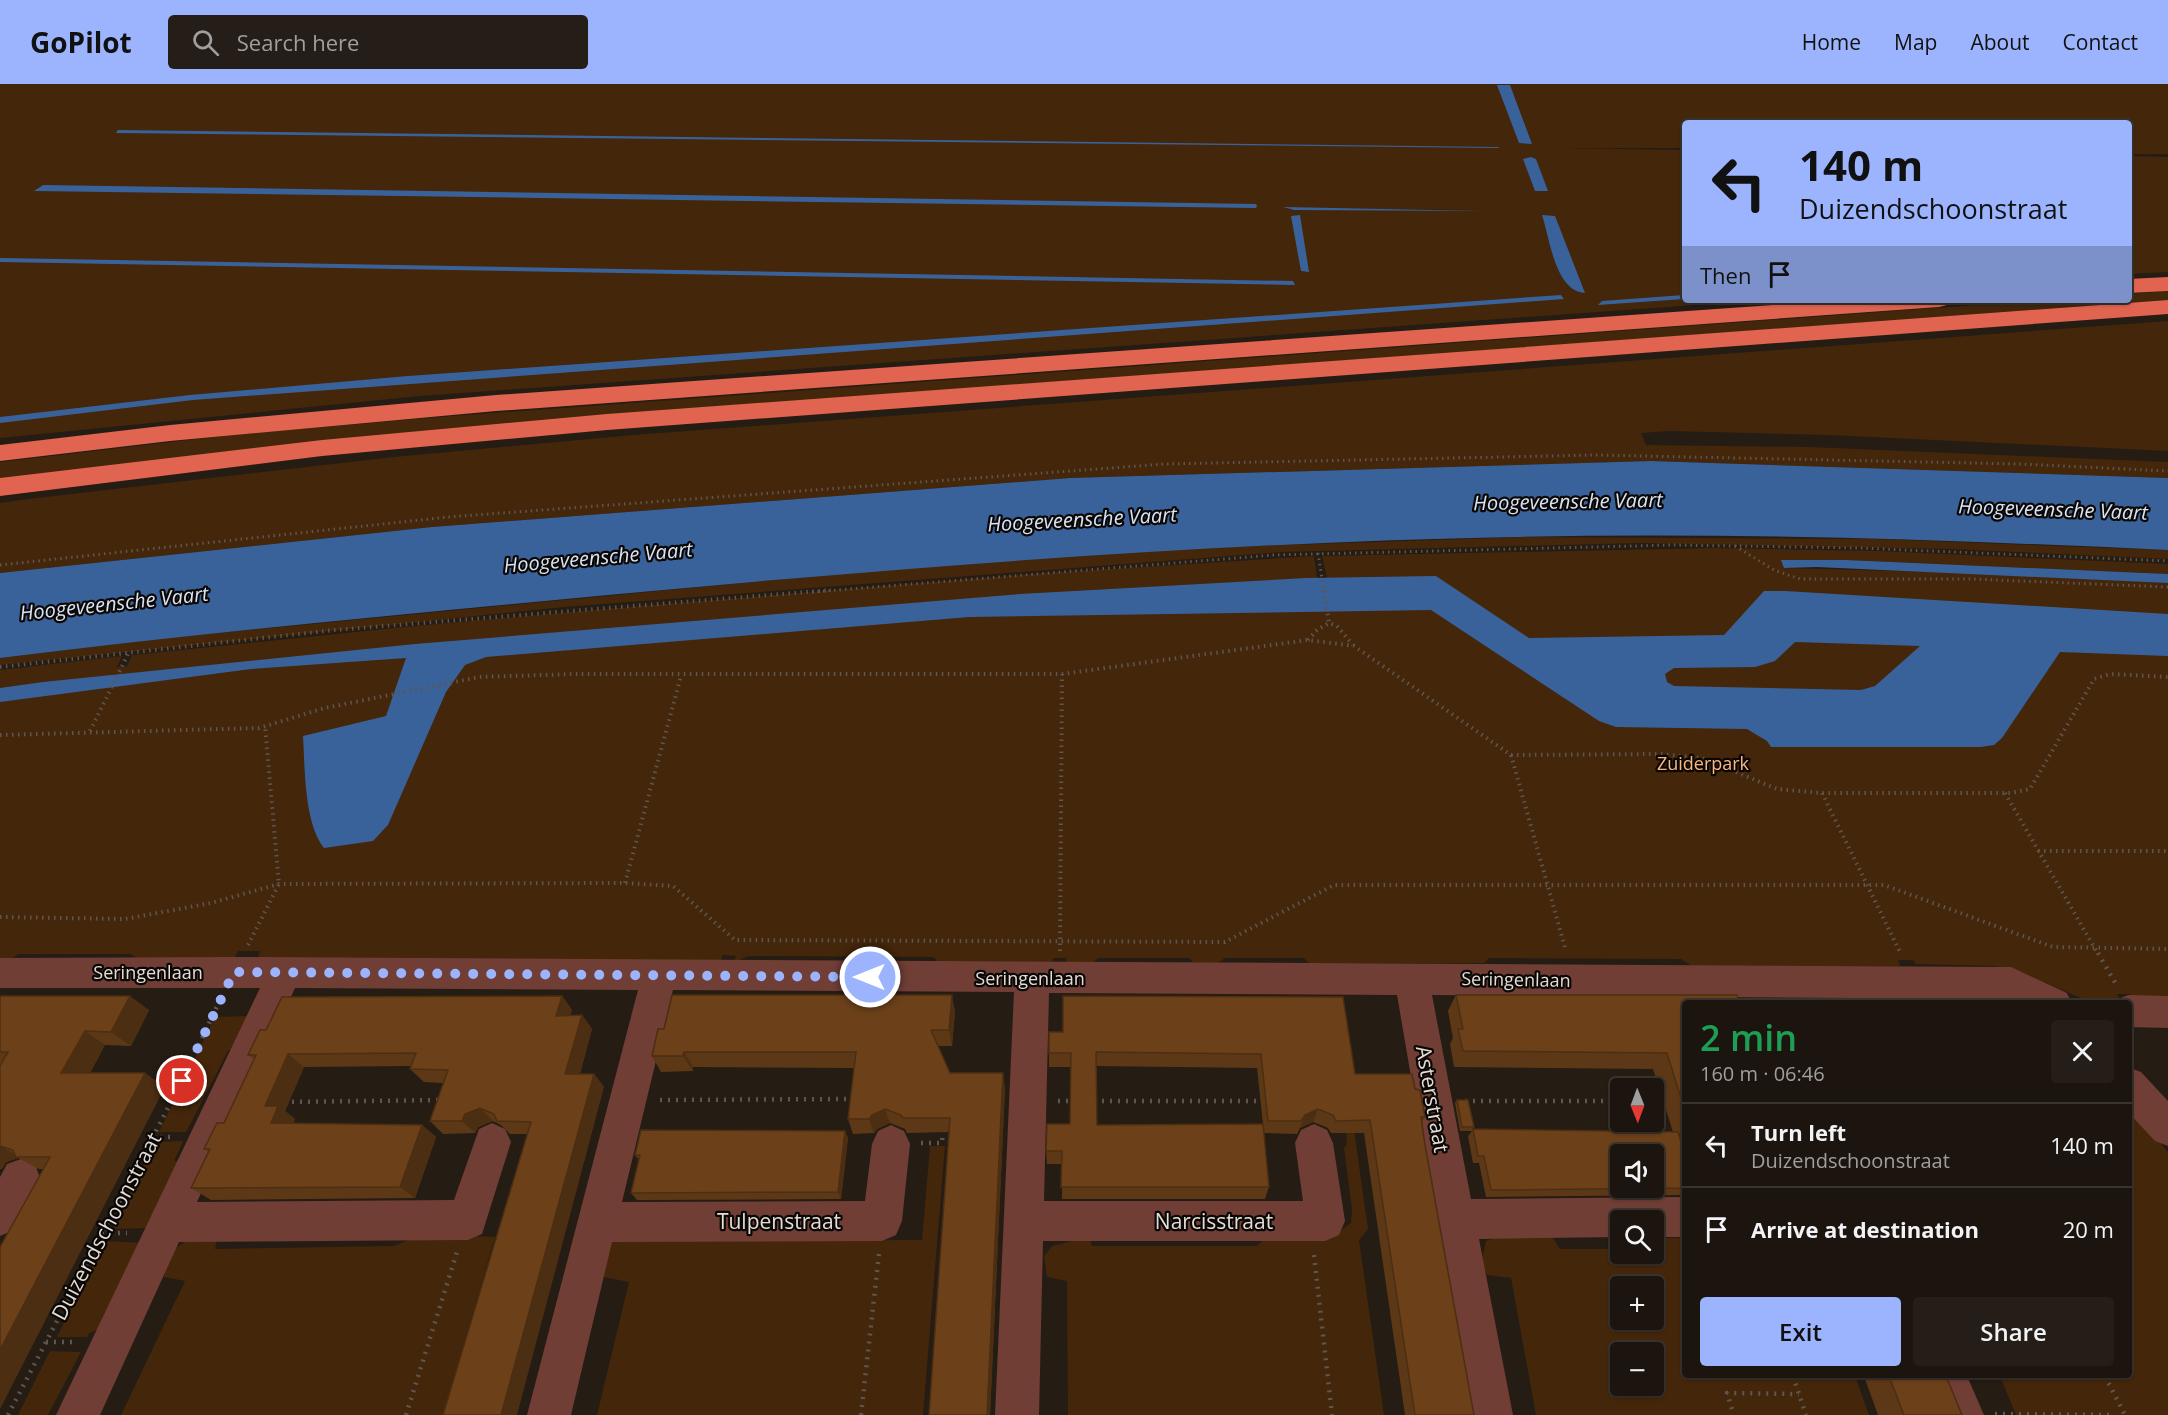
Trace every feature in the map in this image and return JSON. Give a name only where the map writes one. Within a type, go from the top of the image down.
[{"type":"highway","points":[[2132,286],[2168,284]]},
{"type":"highway","points":[[0,453],[204,430],[507,402],[1897,303]]},
{"type":"highway","points":[[0,487],[310,450],[608,422],[2168,307]]},
{"type":"street","name":"Seringenlaan","points":[[0,973],[234,972],[1046,978],[1411,978],[1575,980],[1789,992],[1913,983],[2011,983],[2047,1000]]},
{"type":"street","points":[[78,1415],[284,974]]},
{"type":"street","points":[[549,1415],[659,976]]},
{"type":"street","points":[[1017,1415],[1028,1102],[1046,978]]},
{"type":"street","name":"Asterstraat","points":[[1411,978],[1491,1415]]},
{"type":"street","points":[[2132,1004],[2168,1012]]},
{"type":"street","points":[[2132,1088],[2168,1128]]},
{"type":"street","points":[[170,1222],[468,1220],[492,1142]]},
{"type":"street","points":[[1310,1221],[1325,1221],[1314,1143]]},
{"type":"street","points":[[882,1221],[891,1144]]},
{"type":"street","points":[[0,1216],[21,1178]]},
{"type":"street","points":[[1455,1219],[1682,1217]]},
{"type":"street","name":"Tulpenstraat","points":[[598,1222],[882,1221]]},
{"type":"street","name":"Narcisstraat","points":[[1023,1221],[1310,1221]]},
{"type":"street","points":[[1947,1378],[1962,1414]]},
{"type":"path","points":[[0,565],[448,517],[1165,464],[1596,455],[2020,464],[2168,471]]},
{"type":"path","points":[[0,667],[335,630],[1010,574],[1318,553],[1672,544],[1859,548],[2168,561]]},
{"type":"path","points":[[1734,546],[1761,564],[1789,577],[1800,579],[1972,579],[2168,587]]},
{"type":"path","points":[[1318,553],[1329,623]]},
{"type":"path","points":[[1308,640],[1317,630],[1329,623]]},
{"type":"path","points":[[1329,623],[1337,626],[1354,646],[1511,755],[1659,754],[1702,758],[1777,789],[1822,793],[2004,792],[2030,789],[2094,679],[2110,674],[2168,677]]},
{"type":"path","points":[[0,735],[265,726],[325,708],[457,680],[504,675],[1062,674],[1308,640],[1354,646]]},
{"type":"path","points":[[90,732],[129,652]]},
{"type":"path","points":[[1046,978],[1060,942],[1062,674]]},
{"type":"path","points":[[625,883],[681,676]]},
{"type":"path","points":[[265,726],[279,884]]},
{"type":"path","points":[[1511,755],[1575,980]]},
{"type":"path","points":[[2004,792],[2123,1000]]},
{"type":"path","points":[[1822,793],[1913,983]]},
{"type":"path","points":[[2037,851],[2168,851]]},
{"type":"path","points":[[0,917],[125,919],[211,903],[279,884],[625,883],[673,886],[735,940],[1225,942],[1334,885],[1884,885],[2041,944],[2060,948],[2168,949]]},
{"type":"path","name":"Duizendschoonstraat","points":[[8,1415],[182,1081],[279,884]]},
{"type":"path","points":[[150,1082],[182,1081]]},
{"type":"path","points":[[628,1100],[867,1099]]},
{"type":"path","points":[[225,1102],[445,1100]]},
{"type":"path","points":[[1664,1100],[1674,1100]]},
{"type":"path","points":[[1028,1102],[1265,1101]]},
{"type":"path","points":[[1433,1101],[1610,1101]]},
{"type":"path","points":[[891,1144],[942,1143],[944,1122]]},
{"type":"path","points":[[406,1415],[468,1220]]},
{"type":"path","points":[[861,1415],[882,1221]]},
{"type":"path","points":[[1310,1221],[1332,1415]]},
{"type":"path","points":[[1794,1378],[1806,1415]]},
{"type":"path","points":[[2106,1378],[2125,1415]]},
{"type":"path","points":[[1732,1409],[1727,1393],[1799,1394]]},
{"type":"path","points":[[1962,1414],[2111,1415]]},
{"type":"green space","points":[[0,84],[2168,84],[2168,154],[2132,154],[2132,120],[1682,120],[1682,148],[1561,148],[1682,150],[1682,303],[1723,303],[420,396],[0,438]],"holes":[[[1284,208],[1485,210],[1294,210]]]},
{"type":"green space","points":[[2132,156],[2168,157],[2168,272],[2132,274]]},
{"type":"green space","points":[[2168,291],[2168,300],[2132,303],[2132,294]]},
{"type":"green space","points":[[2005,303],[2127,303],[647,412],[0,480],[0,462],[240,434],[452,416]]},
{"type":"green space","points":[[2168,321],[2168,451],[1829,435],[1670,431],[1641,433],[1646,445],[1810,447],[2168,462],[2168,478],[1651,461],[1070,478],[432,527],[0,573],[0,503],[28,499],[394,457],[633,435]]},
{"type":"green space","points":[[1521,537],[1875,539],[2168,550],[2168,559],[1951,549],[1638,543],[1282,552],[564,607],[0,665],[0,658],[154,639],[847,573],[1166,549]]},
{"type":"green space","name":"Zuiderpark","points":[[1717,548],[1879,551],[2168,564],[2168,574],[1846,560],[1782,560],[1784,568],[2007,574],[2168,583],[2168,1002],[2136,1002],[2130,994],[2117,994],[2120,1000],[2083,999],[2030,976],[1996,966],[1916,964],[1913,960],[1898,960],[1900,966],[1692,966],[1681,959],[1489,958],[1484,963],[1309,963],[1304,958],[1225,958],[1218,963],[1195,964],[1189,958],[1098,958],[1093,963],[1066,963],[1066,958],[1053,958],[1052,963],[940,963],[933,957],[749,956],[734,962],[736,956],[723,955],[720,962],[257,961],[260,951],[238,951],[233,961],[144,962],[130,954],[18,954],[9,962],[0,962],[0,670],[122,656],[117,667],[127,666],[132,655],[404,627],[1033,574],[1314,556],[1317,578],[1020,594],[1327,578],[1322,556]]},
{"type":"green space","points":[[1840,991],[2013,995],[2022,1000],[1824,1000]]},
{"type":"green space","points":[[250,1016],[237,1045],[228,1051],[186,1132],[159,1132],[215,1017]]},
{"type":"green space","points":[[1349,1094],[1368,1229],[1359,1240],[1384,1415],[1068,1415],[1067,1281],[1047,1277],[1044,1256],[1052,1246],[1089,1237],[1092,1246],[1257,1246],[1263,1240],[1332,1237],[1351,1223],[1352,1210],[1344,1147],[1347,1145],[1343,1097]]},
{"type":"green space","points":[[2132,1110],[2168,1152],[2168,1415],[2016,1415],[2001,1378],[2132,1378]]},
{"type":"green space","points":[[183,1141],[174,1161],[183,1161],[150,1228],[113,1229],[155,1142]]},
{"type":"green space","points":[[930,1146],[945,1146],[923,1415],[597,1415],[629,1282],[604,1277],[601,1266],[606,1241],[922,1240]]},
{"type":"green space","points":[[423,1234],[495,1237],[443,1415],[121,1415],[185,1281],[164,1277],[171,1256],[181,1244],[188,1240],[218,1235],[215,1249],[394,1246]]},
{"type":"green space","points":[[1496,1237],[1553,1238],[1560,1249],[1610,1249],[1610,1264],[1664,1264],[1664,1249],[1667,1249],[1664,1238],[1682,1238],[1682,1378],[1856,1378],[1869,1415],[1536,1415],[1511,1278],[1487,1275],[1481,1263],[1486,1241]]},
{"type":"green space","points":[[105,1241],[145,1243],[103,1328],[89,1333],[87,1337],[57,1337]]},
{"type":"green space","points":[[50,1351],[81,1352],[48,1415],[18,1415]]},
{"type":"water","points":[[1497,85],[1510,85],[1532,144],[1519,143]]},
{"type":"water","points":[[118,130],[1498,147],[1499,148],[116,133]]},
{"type":"water","points":[[1531,157],[1536,159],[1548,191],[1535,191],[1523,159]]},
{"type":"water","points":[[43,185],[1256,204],[1257,206],[1256,208],[34,191]]},
{"type":"water","points":[[1283,207],[1486,211],[1294,210]]},
{"type":"water","points":[[1300,215],[1309,272],[1301,271],[1291,216]]},
{"type":"water","points":[[1542,215],[1555,216],[1585,293],[1575,290],[1560,274]]},
{"type":"water","points":[[0,258],[1293,281],[1295,285],[0,262]]},
{"type":"water","points":[[1561,295],[1564,299],[193,400],[0,423],[0,417],[190,395],[408,376]]},
{"type":"water","points":[[1682,295],[1682,299],[1598,305],[1602,301]]},
{"type":"water","name":"Hoogeveensche Vaart","points":[[1651,461],[2168,478],[2168,550],[1759,536],[1513,537],[1286,545],[947,566],[721,585],[304,624],[0,658],[0,573],[432,527],[1070,478]]},
{"type":"water","points":[[1781,560],[1846,560],[2168,574],[2168,583],[1817,567],[1784,568]]},
{"type":"water","points":[[1436,576],[1529,638],[1724,635],[1764,591],[2168,614],[2168,656],[2060,652],[2002,738],[1994,745],[1981,747],[1771,747],[1767,741],[1747,729],[1616,727],[1599,721],[1431,610],[969,617],[486,657],[465,665],[446,692],[388,825],[373,841],[324,848],[317,837],[309,810],[303,736],[386,716],[406,658],[251,669],[0,702],[0,688],[415,644],[1020,594],[1306,578]],"holes":[[[1795,642],[1920,646],[1875,686],[1861,690],[1674,686],[1667,682],[1665,674],[1674,668],[1755,667],[1775,661]]]},
{"type":"building","points":[[672,995],[952,995],[949,1030],[931,1030],[950,1073],[1003,1073],[987,1415],[929,1415],[950,1118],[903,1118],[885,1109],[872,1115],[869,1119],[848,1119],[856,1052],[684,1052],[683,1056],[652,1056],[658,1029],[664,1029]]},
{"type":"building","points":[[1456,995],[1737,995],[1739,1000],[1682,1000],[1682,1102],[1667,1053],[1463,1051],[1458,1029],[1463,1029]]},
{"type":"building","points":[[0,996],[130,996],[111,1032],[85,1031],[61,1073],[145,1073],[0,1350],[0,1247],[50,1157],[16,1157],[13,1150],[0,1146],[0,1066],[8,1052],[0,1052]]},
{"type":"building","points":[[562,996],[556,1016],[582,1015],[565,1074],[594,1074],[501,1415],[443,1415],[531,1122],[497,1121],[494,1114],[480,1108],[465,1114],[462,1121],[430,1121],[448,1070],[410,1069],[416,1053],[288,1054],[265,1106],[278,1106],[271,1123],[422,1125],[400,1187],[191,1188],[210,1149],[204,1149],[217,1123],[224,1123],[256,1055],[248,1055],[260,1030],[266,1030],[282,997]]},
{"type":"building","points":[[1063,996],[1343,997],[1355,1074],[1412,1074],[1415,1089],[1420,1090],[1425,1117],[1421,1117],[1425,1145],[1474,1415],[1415,1415],[1370,1120],[1336,1121],[1333,1115],[1318,1109],[1305,1115],[1301,1121],[1268,1121],[1261,1054],[1096,1052],[1097,1125],[1263,1124],[1269,1187],[1061,1187],[1062,1151],[1046,1151],[1047,1124],[1070,1124],[1071,1053],[1049,1053],[1049,1032],[1063,1032]]},
{"type":"building","points":[[1457,1100],[1468,1100],[1474,1127],[1462,1127]]},
{"type":"building","points":[[1473,1129],[1678,1132],[1682,1145],[1682,1188],[1664,1188],[1664,1144],[1610,1144],[1610,1189],[1491,1190],[1484,1156],[1478,1156]]},
{"type":"building","points":[[641,1130],[845,1131],[838,1192],[631,1193],[640,1155],[635,1155]]},
{"type":"building","points":[[1890,1378],[1947,1378],[1962,1415],[1904,1415]]},
{"type":"route","points":[[182,1081],[234,972],[870,977]]}]
